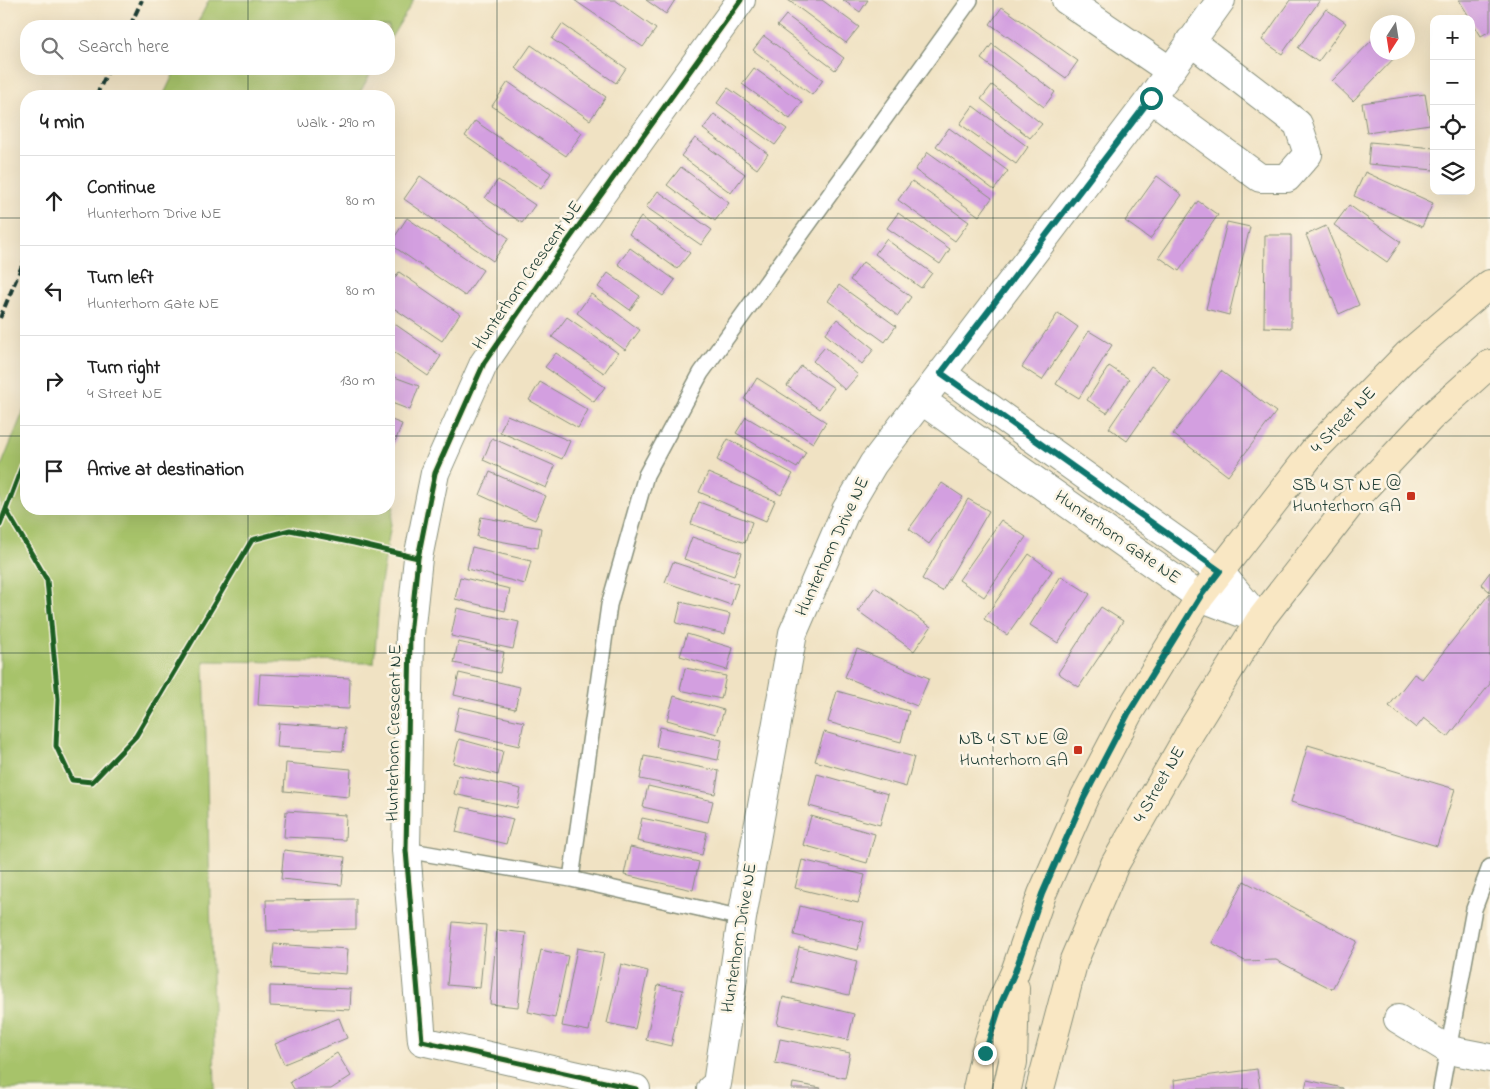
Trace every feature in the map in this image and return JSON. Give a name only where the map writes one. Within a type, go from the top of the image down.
[{"type":"main road","name":"4 Street NE","points":[[977,1082],[1001,1003],[1015,972],[1042,894],[1084,798],[1128,714],[1200,597],[1314,449],[1407,355],[1490,284]]},
{"type":"main road","name":"4 Street NE","points":[[1040,1089],[1074,960],[1114,864],[1191,731],[1260,620],[1356,497],[1431,418],[1490,364]]},
{"type":"main road","points":[[1006,1089],[1013,1062],[1015,972]]},
{"type":"street","name":"Hunterhorn Crescent NE","points":[[636,1089],[422,1041],[406,850],[410,635],[418,558],[435,473],[484,363],[565,245],[741,0]]},
{"type":"street","points":[[1066,0],[1169,70]]},
{"type":"street","name":"Hunterhorn Drive NE","points":[[714,1086],[793,633],[846,510],[873,464],[1151,98],[1169,70],[1221,0]]},
{"type":"street","points":[[1151,98],[1260,178],[1287,178],[1308,154],[1298,124],[1190,41]]},
{"type":"street","name":"Hunterhorn Gate NE","points":[[941,373],[1220,571],[1260,620]]},
{"type":"street","name":"Hunterhorn Gate NE","points":[[921,400],[1200,597],[1260,620]]},
{"type":"street","points":[[1398,1020],[1449,1050],[1490,1058]]},
{"type":"lane","points":[[571,879],[609,605],[646,475],[702,373],[970,0]]},
{"type":"lane","points":[[406,850],[571,879],[742,918]]},
{"type":"lane","points":[[1441,1089],[1474,909],[1490,867]]},
{"type":"green space","points":[[209,0],[414,0],[395,31],[395,20],[199,20]]},
{"type":"green space","points":[[173,75],[370,75],[361,90],[166,90]]},
{"type":"green space","points":[[20,420],[20,515],[392,515],[380,589],[374,663],[204,661],[215,1089],[0,1089],[0,469]]},
{"type":"building","points":[[574,0],[615,0],[656,29],[643,47]]},
{"type":"building","points":[[646,0],[675,0],[666,14]]},
{"type":"building","points":[[788,0],[822,0],[859,27],[846,43]]},
{"type":"building","points":[[843,0],[868,0],[860,12]]},
{"type":"building","points":[[1290,0],[1320,0],[1282,54],[1262,40]]},
{"type":"building","points":[[1459,0],[1490,0],[1490,31],[1481,36],[1475,26],[1475,15],[1468,15]]},
{"type":"building","points":[[1002,7],[1078,61],[1066,78],[990,24]]},
{"type":"building","points":[[1326,9],[1346,23],[1318,62],[1298,48]]},
{"type":"building","points":[[786,15],[844,58],[835,70],[777,26]]},
{"type":"building","points":[[562,24],[626,68],[616,83],[552,39]]},
{"type":"building","points":[[764,36],[823,80],[812,95],[753,50]]},
{"type":"building","points":[[1370,42],[1370,60],[1392,60],[1353,101],[1332,81]]},
{"type":"building","points":[[992,44],[1055,92],[1044,107],[981,59]]},
{"type":"building","points":[[531,45],[606,97],[590,120],[515,68]]},
{"type":"building","points":[[754,68],[802,102],[790,119],[742,84]]},
{"type":"building","points":[[508,82],[582,133],[566,156],[492,106]]},
{"type":"building","points":[[992,85],[1042,124],[1030,138],[981,99]]},
{"type":"building","points":[[728,88],[787,129],[775,145],[717,103]]},
{"type":"building","points":[[1425,94],[1430,124],[1367,133],[1362,103]]},
{"type":"building","points":[[973,106],[1028,147],[1016,164],[960,124]]},
{"type":"building","points":[[714,114],[768,154],[757,169],[703,129]]},
{"type":"building","points":[[475,121],[551,173],[541,189],[465,136]]},
{"type":"building","points":[[949,128],[1008,171],[994,190],[936,146]]},
{"type":"building","points":[[695,138],[745,174],[731,193],[681,156]]},
{"type":"building","points":[[1370,142],[1430,148],[1430,170],[1368,164]]},
{"type":"building","points":[[928,152],[992,198],[979,216],[915,170]]},
{"type":"building","points":[[681,167],[729,203],[715,221],[667,185]]},
{"type":"building","points":[[1365,172],[1433,203],[1422,227],[1354,196]]},
{"type":"building","points":[[420,176],[509,238],[493,261],[404,199]]},
{"type":"building","points":[[1157,176],[1182,195],[1150,239],[1125,221]]},
{"type":"building","points":[[498,180],[535,205],[522,223],[485,198]]},
{"type":"building","points":[[912,181],[969,222],[955,241],[898,200]]},
{"type":"building","points":[[658,191],[712,230],[701,245],[646,207]]},
{"type":"building","points":[[1198,201],[1218,215],[1179,271],[1159,257]]},
{"type":"building","points":[[1349,205],[1401,242],[1387,262],[1334,225]]},
{"type":"building","points":[[898,213],[950,249],[940,264],[887,228]]},
{"type":"building","points":[[641,217],[690,253],[677,269],[629,234]]},
{"type":"building","points":[[407,218],[483,270],[465,296],[395,247],[395,236]]},
{"type":"building","points":[[1227,222],[1250,227],[1229,315],[1206,309]]},
{"type":"building","points":[[1326,226],[1359,305],[1339,314],[1306,235]]},
{"type":"building","points":[[1265,235],[1291,235],[1291,328],[1264,327]]},
{"type":"building","points":[[886,239],[932,273],[921,288],[875,254]]},
{"type":"building","points":[[630,248],[675,280],[663,296],[618,264]]},
{"type":"building","points":[[863,262],[911,297],[898,316],[850,280]]},
{"type":"building","points":[[399,272],[460,314],[442,341],[395,309],[395,278]]},
{"type":"building","points":[[608,273],[640,296],[630,310],[598,287]]},
{"type":"building","points":[[839,285],[896,326],[885,342],[828,301]]},
{"type":"building","points":[[591,294],[640,330],[625,350],[577,313]]},
{"type":"building","points":[[1058,313],[1078,327],[1042,380],[1022,367]]},
{"type":"building","points":[[567,317],[618,353],[604,373],[552,337]]},
{"type":"building","points":[[837,319],[874,349],[862,364],[825,334]]},
{"type":"building","points":[[395,324],[441,356],[428,376],[395,353]]},
{"type":"building","points":[[1089,331],[1112,345],[1079,398],[1056,384]]},
{"type":"building","points":[[825,347],[858,375],[845,390],[813,361]]},
{"type":"building","points":[[556,353],[605,387],[594,402],[545,367]]},
{"type":"building","points":[[801,366],[834,388],[819,409],[787,386]]},
{"type":"building","points":[[1109,366],[1129,379],[1107,413],[1087,400]]},
{"type":"building","points":[[1151,366],[1170,379],[1127,441],[1109,428]]},
{"type":"building","points":[[1221,371],[1276,412],[1228,476],[1173,434]]},
{"type":"building","points":[[395,377],[419,386],[410,410],[395,404]]},
{"type":"building","points":[[757,378],[826,422],[813,443],[744,399]]},
{"type":"building","points":[[540,382],[588,410],[578,428],[529,400]]},
{"type":"building","points":[[507,415],[570,441],[562,459],[500,432]]},
{"type":"building","points":[[746,417],[806,452],[797,468],[736,433]]},
{"type":"building","points":[[395,421],[402,424],[395,442]]},
{"type":"building","points":[[492,438],[555,466],[546,488],[483,460]]},
{"type":"building","points":[[728,439],[793,474],[781,495],[717,460]]},
{"type":"building","points":[[490,472],[546,496],[535,520],[480,495]]},
{"type":"building","points":[[708,473],[775,501],[766,521],[699,492]]},
{"type":"building","points":[[942,483],[963,497],[929,544],[909,529]]},
{"type":"building","points":[[968,499],[989,511],[942,591],[922,579]]},
{"type":"building","points":[[699,502],[752,522],[745,543],[691,524]]},
{"type":"building","points":[[481,517],[541,528],[538,548],[477,537]]},
{"type":"building","points":[[1001,520],[1026,537],[984,597],[959,580]]},
{"type":"building","points":[[692,537],[742,553],[734,576],[684,559]]},
{"type":"building","points":[[472,547],[531,561],[525,584],[467,569]]},
{"type":"building","points":[[1029,554],[1052,571],[1007,635],[984,619]]},
{"type":"building","points":[[673,562],[738,584],[731,605],[665,582]]},
{"type":"building","points":[[1490,572],[1490,592],[1481,584]]},
{"type":"building","points":[[1061,576],[1090,594],[1058,643],[1030,625]]},
{"type":"building","points":[[460,577],[510,589],[505,611],[455,599]]},
{"type":"building","points":[[875,587],[931,627],[914,651],[858,611]]},
{"type":"building","points":[[1490,593],[1490,684],[1448,737],[1424,718],[1416,728],[1389,706],[1414,674],[1422,679]]},
{"type":"building","points":[[681,602],[730,614],[725,634],[676,623]]},
{"type":"building","points":[[1101,607],[1123,621],[1079,687],[1058,673]]},
{"type":"building","points":[[457,608],[519,622],[513,649],[451,636]]},
{"type":"building","points":[[687,634],[733,648],[727,670],[680,656]]},
{"type":"building","points":[[458,642],[504,652],[500,673],[454,663]]},
{"type":"building","points":[[857,649],[929,678],[917,706],[845,677]]},
{"type":"building","points":[[685,668],[726,676],[721,699],[680,690]]},
{"type":"building","points":[[459,673],[520,687],[515,709],[454,695]]},
{"type":"building","points":[[260,674],[350,678],[349,709],[258,705]]},
{"type":"building","points":[[837,691],[909,711],[901,742],[828,722]]},
{"type":"building","points":[[674,696],[724,710],[717,734],[667,720]]},
{"type":"building","points":[[459,707],[524,722],[519,746],[454,731]]},
{"type":"building","points":[[279,723],[345,728],[343,751],[277,747]]},
{"type":"building","points":[[660,727],[722,740],[718,760],[656,747]]},
{"type":"building","points":[[824,732],[914,757],[906,787],[815,761]]},
{"type":"building","points":[[459,739],[503,751],[498,775],[453,763]]},
{"type":"building","points":[[1308,745],[1455,789],[1437,846],[1291,802]]},
{"type":"building","points":[[644,756],[719,771],[715,794],[640,779]]},
{"type":"building","points":[[286,763],[351,769],[349,797],[284,791]]},
{"type":"building","points":[[817,774],[888,794],[880,825],[809,806]]},
{"type":"building","points":[[458,775],[521,789],[517,808],[454,794]]},
{"type":"building","points":[[648,786],[713,801],[708,822],[643,807]]},
{"type":"building","points":[[462,807],[513,819],[506,844],[456,832]]},
{"type":"building","points":[[286,811],[346,815],[345,840],[284,837]]},
{"type":"building","points":[[811,816],[875,834],[867,863],[803,845]]},
{"type":"building","points":[[642,818],[707,832],[702,855],[637,841]]},
{"type":"building","points":[[630,847],[699,862],[693,890],[624,875]]},
{"type":"building","points":[[284,850],[345,857],[342,885],[281,879]]},
{"type":"building","points":[[802,860],[865,875],[858,903],[795,888]]},
{"type":"building","points":[[1244,881],[1357,941],[1332,989],[1276,960],[1245,961],[1212,943]]},
{"type":"building","points":[[356,899],[356,929],[267,931],[266,900]]},
{"type":"building","points":[[800,906],[864,922],[858,950],[794,935]]},
{"type":"building","points":[[453,922],[486,925],[480,988],[447,985]]},
{"type":"building","points":[[497,930],[526,933],[518,1007],[490,1004]]},
{"type":"building","points":[[274,944],[348,949],[346,974],[272,968]]},
{"type":"building","points":[[799,947],[857,961],[849,995],[791,982]]},
{"type":"building","points":[[577,948],[604,953],[589,1031],[562,1026]]},
{"type":"building","points":[[541,950],[568,956],[555,1018],[528,1012]]},
{"type":"building","points":[[621,964],[648,971],[635,1029],[607,1023]]},
{"type":"building","points":[[658,985],[683,990],[671,1046],[646,1040]]},
{"type":"building","points":[[270,986],[351,989],[350,1010],[270,1006]]},
{"type":"building","points":[[783,997],[854,1014],[848,1040],[777,1024]]},
{"type":"building","points":[[339,1018],[347,1038],[284,1064],[275,1044]]},
{"type":"building","points":[[780,1039],[850,1053],[845,1078],[775,1063]]},
{"type":"building","points":[[337,1053],[351,1076],[331,1089],[294,1089],[290,1082]]},
{"type":"building","points":[[1257,1069],[1260,1089],[1175,1089],[1174,1080]]},
{"type":"building","points":[[1307,1080],[1343,1088],[1343,1089],[1305,1089]]},
{"type":"building","points":[[793,1083],[821,1088],[821,1089],[792,1089]]},
{"type":"railway","points":[[133,20],[142,0]]},
{"type":"railway","points":[[99,90],[106,75]]},
{"type":"railway","points":[[0,318],[20,270]]},
{"type":"cycle path","points":[[636,1089],[422,1041],[406,850],[410,635],[418,558],[435,473],[484,363],[565,245],[741,0]]},
{"type":"cycle path","points":[[0,525],[20,472]]},
{"type":"cycle path","points":[[6,510],[47,580],[58,699],[56,746],[72,780],[92,782],[136,736],[252,540],[290,530],[418,558]]},
{"type":"place","name":"SB 4 ST NE @ Hunterhorn GA","points":[[1411,496]]},
{"type":"place","name":"NB 4 ST NE @ Hunterhorn GA","points":[[1078,750]]},
{"type":"route","points":[[985,1053],[1001,1003],[1015,972],[1042,894],[1084,798],[1128,714],[1200,597],[1220,571],[941,373],[1151,98]]}]
